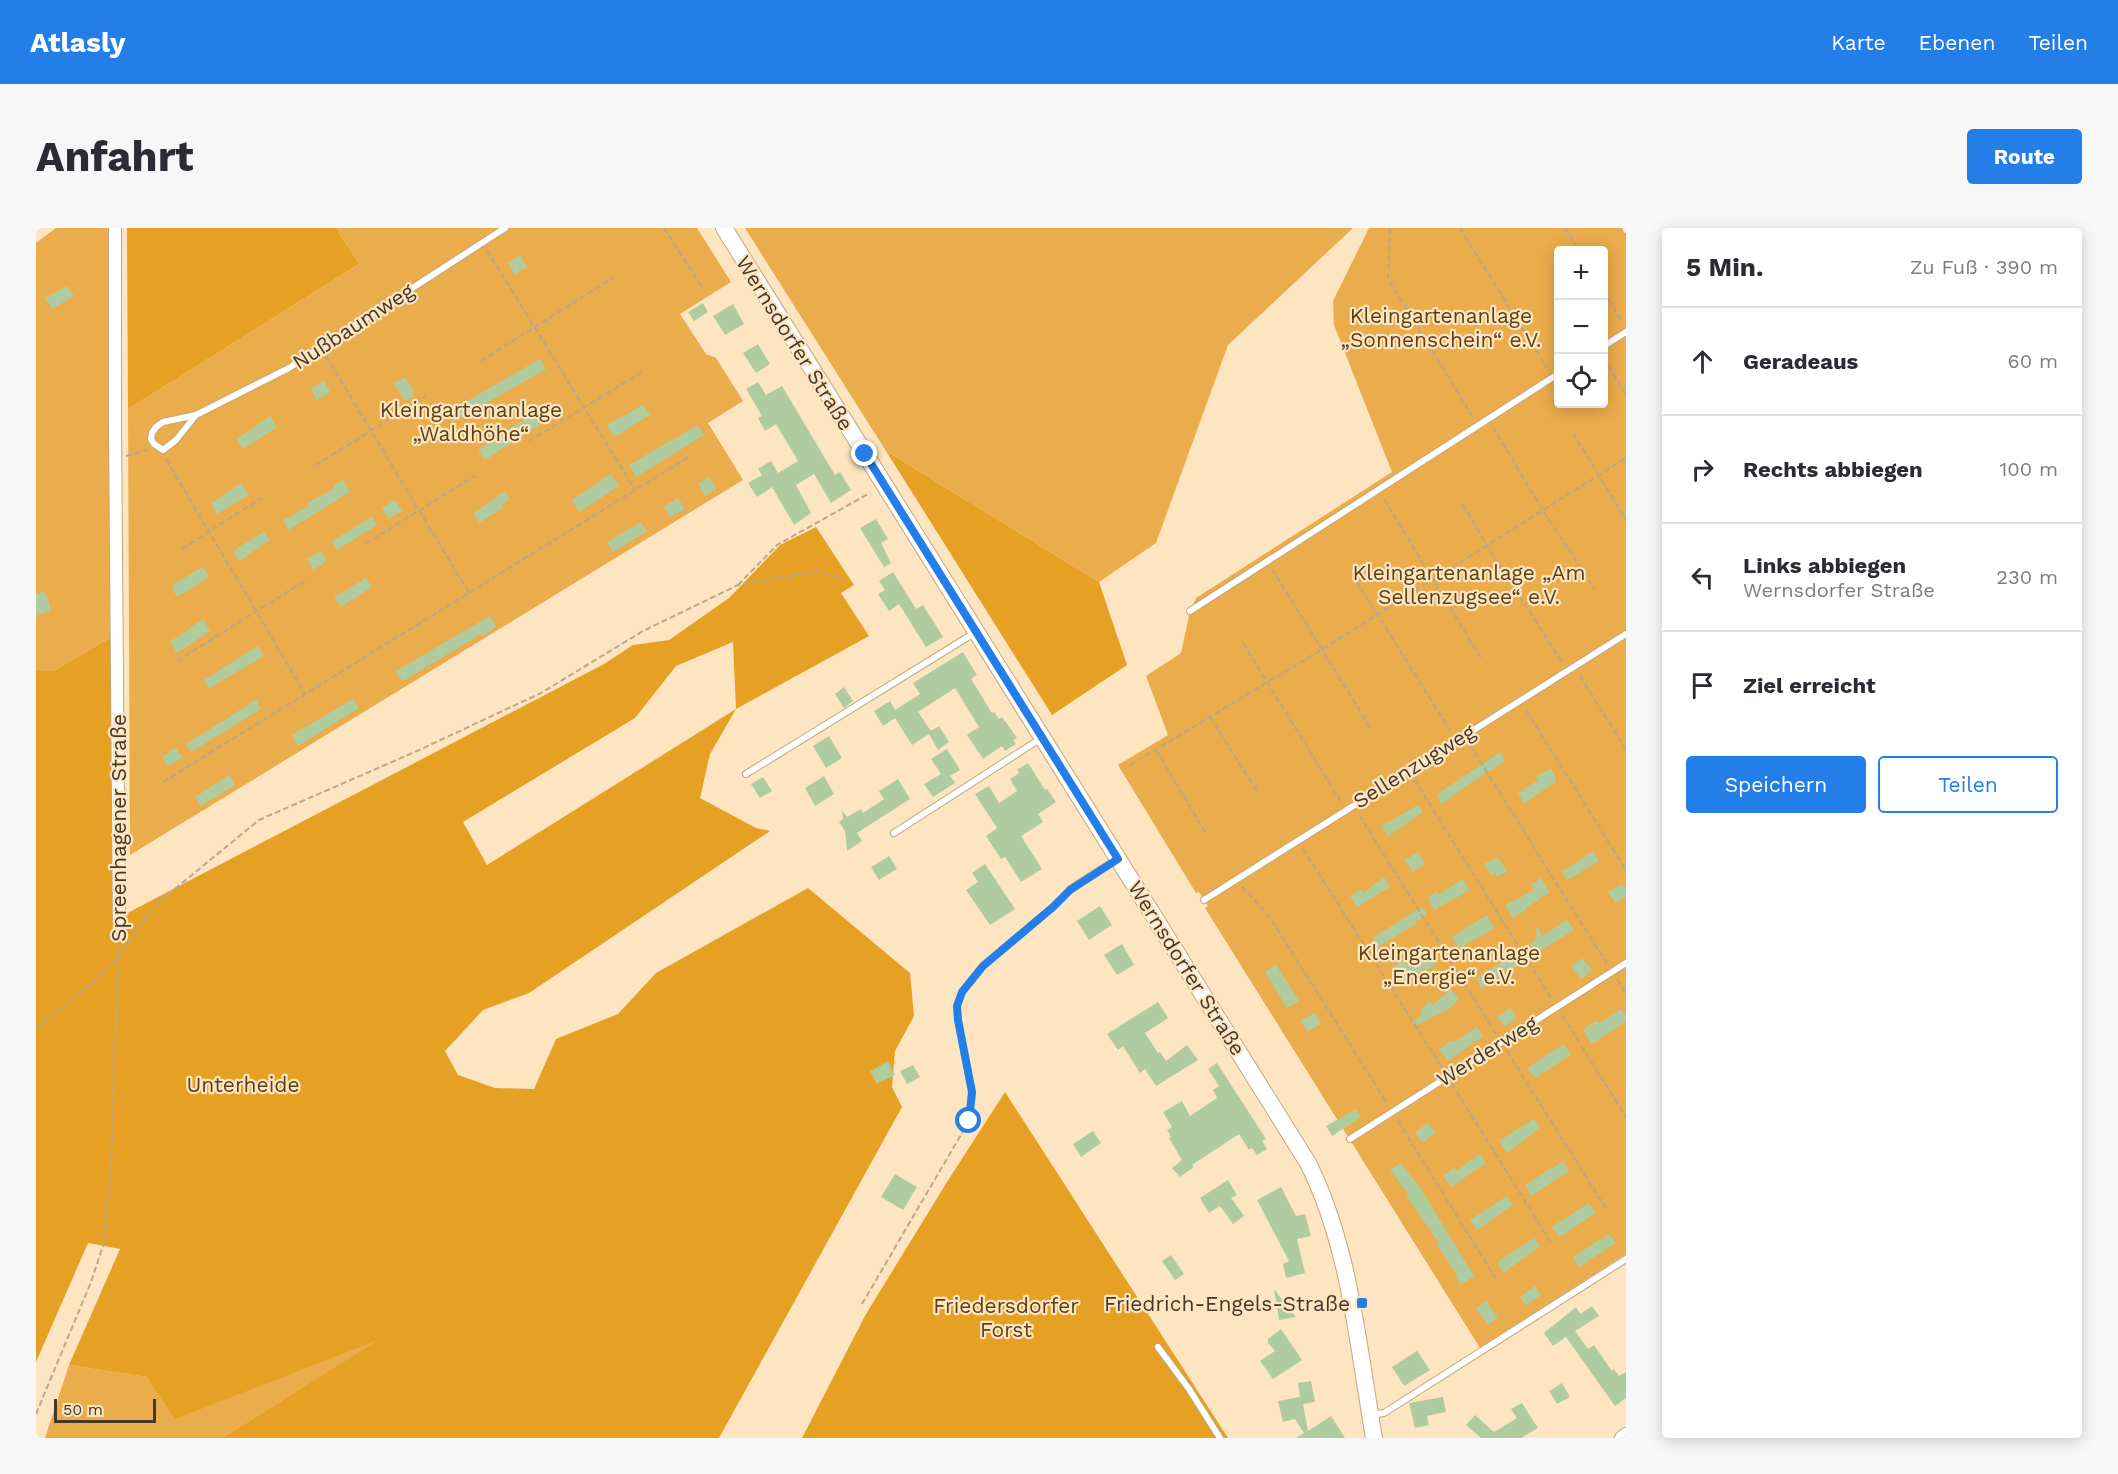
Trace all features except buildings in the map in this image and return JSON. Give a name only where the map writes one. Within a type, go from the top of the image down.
[{"type":"main road","name":"Wernsdorfer Straße","points":[[724,228],[1273,1105],[1320,1187],[1331,1215],[1342,1257],[1374,1438]]},
{"type":"street","name":"Spreenhagener Straße","points":[[115,228],[119,921]]},
{"type":"street","points":[[1621,1438],[1626,1434]]},
{"type":"lane","name":"Nußbaumweg","points":[[154,444],[151,439],[152,433],[163,422],[196,415],[281,373],[505,228]]},
{"type":"lane","points":[[1608,343],[1626,330]]},
{"type":"lane","points":[[1190,611],[1554,377]]},
{"type":"lane","name":"Nußbaumweg","points":[[163,450],[176,440],[196,415]]},
{"type":"lane","points":[[154,444],[163,450]]},
{"type":"lane","points":[[746,774],[977,632]]},
{"type":"lane","name":"Sellenzugweg","points":[[1204,900],[1626,634]]},
{"type":"lane","points":[[894,833],[1043,737]]},
{"type":"lane","points":[[1070,890],[1118,859]]},
{"type":"lane","name":"Werderweg","points":[[1350,1139],[1626,963]]},
{"type":"lane","points":[[1370,1415],[1384,1413],[1626,1259]]},
{"type":"lane","points":[[1158,1347],[1189,1389],[1220,1438]]},
{"type":"path","points":[[664,228],[703,289]]},
{"type":"path","points":[[1390,228],[1388,279],[1477,425]]},
{"type":"path","points":[[1460,228],[1554,373]]},
{"type":"path","points":[[1565,228],[1576,246]]},
{"type":"path","points":[[482,242],[635,490]]},
{"type":"path","points":[[481,361],[614,277]]},
{"type":"path","points":[[1608,298],[1626,330]]},
{"type":"path","points":[[321,347],[469,593]]},
{"type":"path","points":[[1608,365],[1626,395]]},
{"type":"path","points":[[529,441],[642,372]]},
{"type":"path","points":[[316,465],[426,396]]},
{"type":"path","points":[[1488,419],[1595,589]]},
{"type":"path","points":[[1574,433],[1626,520]]},
{"type":"path","points":[[133,454],[144,452],[154,444]]},
{"type":"path","points":[[163,450],[305,694]]},
{"type":"path","points":[[163,782],[690,456]]},
{"type":"path","points":[[1130,765],[1321,650],[1626,458]]},
{"type":"path","points":[[365,544],[475,476]]},
{"type":"path","points":[[1378,489],[1482,660]]},
{"type":"path","points":[[738,585],[777,545],[870,492]]},
{"type":"path","points":[[182,549],[261,498]]},
{"type":"path","points":[[1463,504],[1486,546],[1626,749]]},
{"type":"path","points":[[1267,562],[1370,727]]},
{"type":"path","points":[[36,1028],[118,957],[154,906],[259,820],[417,752],[541,693],[643,631],[738,585],[817,571],[844,580]]},
{"type":"path","points":[[1352,574],[1456,740]]},
{"type":"path","points":[[177,661],[309,579]]},
{"type":"path","points":[[1243,643],[1346,809]]},
{"type":"path","points":[[1519,700],[1626,870]]},
{"type":"path","points":[[1210,717],[1259,794]]},
{"type":"path","points":[[1464,735],[1626,994]]},
{"type":"path","points":[[1155,750],[1208,835]]},
{"type":"path","points":[[1408,770],[1626,1117]]},
{"type":"path","points":[[1353,804],[1607,1210]]},
{"type":"path","points":[[1298,841],[1551,1243]]},
{"type":"path","points":[[1236,880],[1269,916],[1496,1279]]},
{"type":"path","points":[[862,1304],[969,1121],[972,1092],[957,1006],[962,992],[983,966],[1070,890]]},
{"type":"path","name":"Spreenhagener Straße","points":[[36,1414],[91,1282],[104,1243],[111,1162],[119,921]]},
{"type":"green space","points":[[56,228],[108,228],[110,638],[53,671],[36,671],[36,243]]},
{"type":"green space","points":[[127,228],[336,228],[359,264],[128,409]]},
{"type":"green space","name":"Kleingartenanlage „Waldhöhe“","points":[[336,228],[697,228],[731,282],[680,314],[706,354],[716,358],[743,401],[708,423],[743,480],[130,855],[128,409],[359,264]]},
{"type":"green space","points":[[745,228],[1353,228],[1228,345],[1156,543],[1099,582],[886,451]]},
{"type":"green space","points":[[1369,228],[1626,228],[1626,1254],[1480,1348],[1205,908],[1208,906],[1199,892],[1196,893],[1118,765],[1168,735],[1146,676],[1181,653],[1190,611],[1196,598],[1392,472],[1334,325],[1333,301]]},
{"type":"green space","points":[[886,451],[1099,582],[1127,665],[1052,715]]},
{"type":"green space","name":"Unterheide","points":[[816,527],[854,585],[841,593],[869,636],[736,709],[710,754],[700,798],[756,828],[770,831],[529,993],[483,1010],[445,1051],[458,1075],[495,1088],[534,1089],[556,1039],[618,1014],[656,973],[808,888],[910,973],[914,1016],[895,1051],[892,1087],[902,1107],[719,1438],[222,1438],[378,1340],[175,1419],[147,1377],[69,1365],[120,1249],[88,1243],[36,1362],[36,671],[53,671],[110,638],[114,920],[604,664],[633,645],[669,640],[729,598],[780,545]],"holes":[[[733,642],[736,709],[487,865],[463,822],[635,718],[676,666]]]},
{"type":"green space","name":"Friedersdorfer Forst","points":[[1005,1092],[1228,1438],[802,1438],[866,1314]]},
{"type":"green space","points":[[382,1338],[222,1438],[45,1438],[69,1365],[147,1377]]},
{"type":"place","name":"Friedrich-Engels-Straße","points":[[1362,1303]]},
{"type":"route","points":[[865,454],[1118,859],[1070,890],[983,966],[962,992],[957,1006],[972,1092],[969,1121]]},
{"type":"park label","name":"Kleingartenanlage „Sonnenschein“ e.V.","points":[[1441,327]]},
{"type":"park label","name":"Kleingartenanlage „Am Sellenzugsee“ e.V.","points":[[1469,584]]},
{"type":"park label","name":"Kleingartenanlage „Energie“ e.V.","points":[[1449,964]]}]
